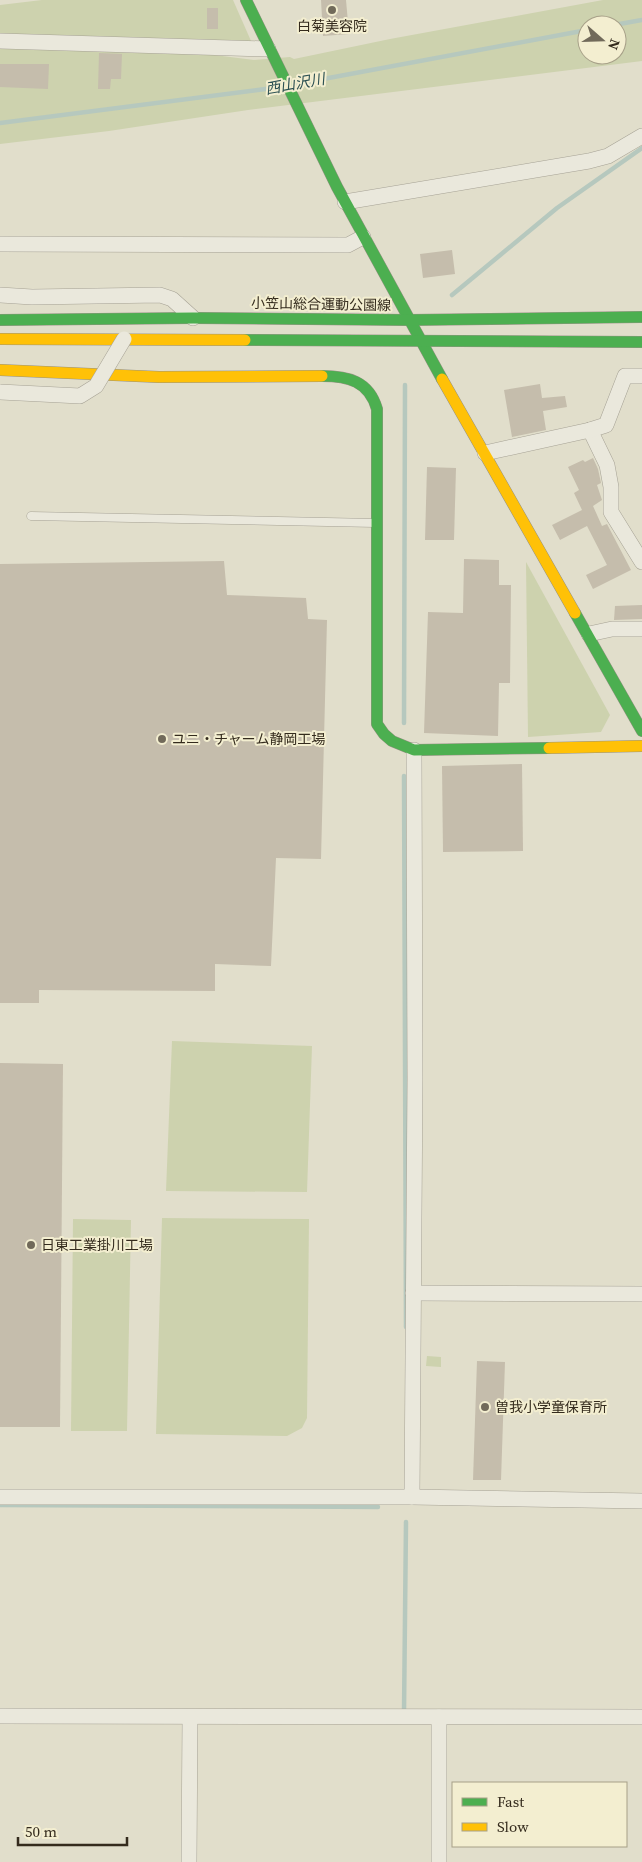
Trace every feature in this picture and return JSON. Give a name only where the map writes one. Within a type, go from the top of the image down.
[{"type":"street","points":[[246,0],[279,73],[363,237],[642,731]]},
{"type":"street","points":[[0,41],[268,49]]},
{"type":"street","points":[[345,202],[589,161],[608,156],[642,136]]},
{"type":"street","points":[[0,244],[348,245],[363,237]]},
{"type":"street","points":[[0,295],[32,297],[160,295],[172,299],[193,318]]},
{"type":"street","name":"小笠山総合運動公園線","points":[[0,320],[71,321],[193,318],[409,320],[642,317]]},
{"type":"street","points":[[0,339],[421,339],[642,342]]},
{"type":"street","points":[[0,392],[80,396],[96,386],[124,339]]},
{"type":"street","points":[[0,370],[159,377],[339,376],[353,378],[364,385],[374,397],[377,409],[375,523],[377,724],[384,737],[396,744],[414,750],[642,746]]},
{"type":"street","points":[[486,453],[606,425],[625,376],[642,376]]},
{"type":"street","points":[[590,430],[607,464],[611,487],[611,512],[642,562]]},
{"type":"street","points":[[588,634],[612,629],[642,629]]},
{"type":"street","points":[[412,1496],[415,1079],[414,750]]},
{"type":"street","points":[[413,1293],[642,1294]]},
{"type":"street","points":[[0,1496],[412,1496],[642,1501]]},
{"type":"street","points":[[0,1716],[642,1717]]},
{"type":"street","points":[[189,1862],[190,1717]]},
{"type":"street","points":[[439,1717],[439,1862]]},
{"type":"lane","points":[[31,516],[375,523]]},
{"type":"green space","points":[[42,0],[233,0],[251,41],[0,40],[0,5]]},
{"type":"green space","points":[[603,0],[642,0],[642,61],[627,63],[627,15],[577,15],[577,65],[610,65],[248,110],[109,131],[0,144],[0,42],[119,43],[254,60],[290,57],[294,59],[390,39]]},
{"type":"green space","points":[[526,562],[610,715],[601,732],[528,737]]},
{"type":"green space","points":[[172,1041],[312,1046],[307,1192],[166,1191]]},
{"type":"green space","points":[[162,1218],[309,1219],[307,1418],[302,1428],[287,1436],[156,1434]]},
{"type":"green space","points":[[73,1219],[131,1220],[127,1431],[71,1431]]},
{"type":"green space","points":[[427,1356],[441,1357],[441,1367],[426,1366]]},
{"type":"building","points":[[321,0],[346,0],[349,34],[323,36]]},
{"type":"building","points":[[207,8],[218,8],[218,29],[207,29]]},
{"type":"building","points":[[99,53],[122,54],[121,79],[111,79],[110,89],[98,89]]},
{"type":"building","points":[[0,64],[49,64],[48,89],[0,87]]},
{"type":"building","points":[[452,250],[455,274],[423,278],[420,254]]},
{"type":"building","points":[[540,384],[542,398],[565,396],[567,407],[543,411],[546,430],[512,437],[504,390]]},
{"type":"building","points":[[593,458],[601,483],[597,485],[602,500],[593,506],[602,526],[607,524],[631,570],[593,589],[586,575],[607,565],[587,526],[560,540],[552,525],[582,510],[574,493],[579,490],[568,467],[583,460],[585,462]]},
{"type":"building","points":[[427,467],[456,468],[454,540],[425,540]]},
{"type":"building","points":[[464,559],[499,560],[499,585],[511,585],[510,683],[499,683],[498,736],[424,733],[428,612],[463,613]]},
{"type":"building","name":"ユニ・チャーム静岡工場","points":[[224,561],[227,595],[306,598],[308,619],[327,620],[321,859],[276,858],[271,966],[215,964],[215,991],[39,990],[39,1003],[0,1003],[0,564]]},
{"type":"building","points":[[642,605],[642,619],[614,620],[615,606]]},
{"type":"building","points":[[522,764],[523,851],[443,852],[442,766]]},
{"type":"building","name":"日東工業掛川工場","points":[[0,1063],[63,1064],[60,1427],[0,1427]]},
{"type":"building","points":[[477,1361],[505,1362],[501,1480],[473,1480]]},
{"type":"waterway","name":"西山沢川","points":[[627,23],[642,20]]},
{"type":"waterway","name":"西山沢川","points":[[291,85],[577,32]]},
{"type":"waterway","name":"西山沢川","points":[[0,123],[281,87]]},
{"type":"waterway","points":[[452,295],[557,208],[642,148]]},
{"type":"waterway","points":[[404,723],[405,385]]},
{"type":"waterway","points":[[404,776],[406,1327]]},
{"type":"waterway","points":[[0,1505],[378,1507]]},
{"type":"waterway","points":[[404,1713],[406,1522]]},
{"type":"traffic: fast","points":[[246,0],[337,187],[442,379]]},
{"type":"traffic: fast","points":[[0,320],[193,318],[409,320],[642,317]]},
{"type":"traffic: fast","points":[[245,340],[642,342]]},
{"type":"traffic: fast","points":[[322,376],[349,379],[363,386],[369,392],[377,409],[377,724],[392,741],[414,750],[549,748]]},
{"type":"traffic: fast","points":[[575,613],[642,731]]},
{"type":"traffic: slow","points":[[0,339],[245,340]]},
{"type":"traffic: slow","points":[[0,370],[159,377],[322,376]]},
{"type":"traffic: slow","points":[[442,379],[575,613]]},
{"type":"traffic: slow","points":[[549,748],[642,746]]},
{"type":"place","name":"白菊美容院","points":[[332,10]]},
{"type":"place","name":"ユニ・チャーム静岡工場","points":[[162,739]]},
{"type":"place","name":"日東工業掛川工場","points":[[31,1245]]},
{"type":"place","name":"曽我小学童保育所","points":[[485,1407]]}]
